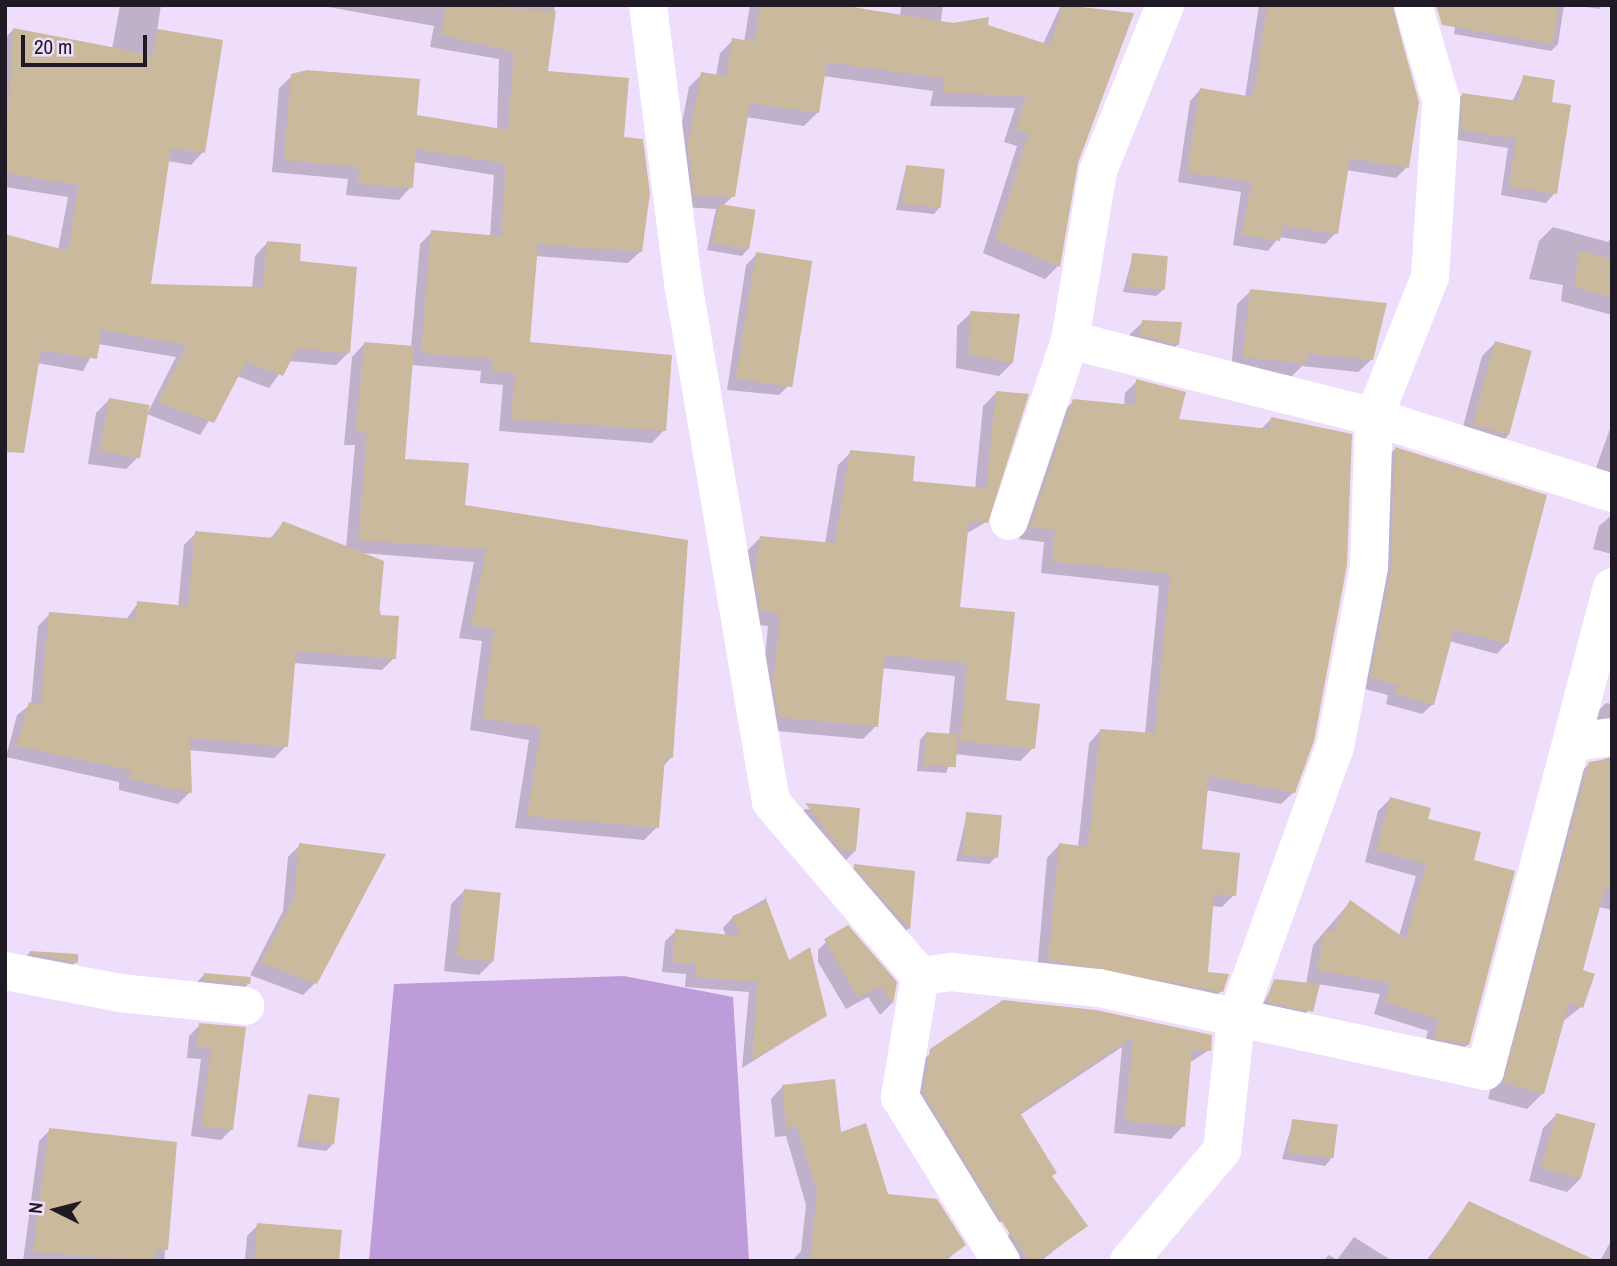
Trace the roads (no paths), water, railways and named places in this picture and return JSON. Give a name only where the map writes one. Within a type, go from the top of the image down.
[{"type":"street","points":[[648,5],[684,288],[771,802],[920,976],[900,1097],[1001,1261]]},
{"type":"street","points":[[1009,521],[1070,340],[1098,171],[1165,5]]},
{"type":"street","points":[[1129,1261],[1222,1150],[1236,1020],[1335,747],[1369,568],[1374,418],[1430,277],[1441,100],[1413,5]]},
{"type":"street","points":[[1070,340],[1374,418],[1612,493]]},
{"type":"street","points":[[920,976],[951,972],[1086,986],[1485,1071],[1612,587]]},
{"type":"street","points":[[1572,742],[1612,737]]},
{"type":"street","points":[[5,971],[121,993],[245,1006]]}]
